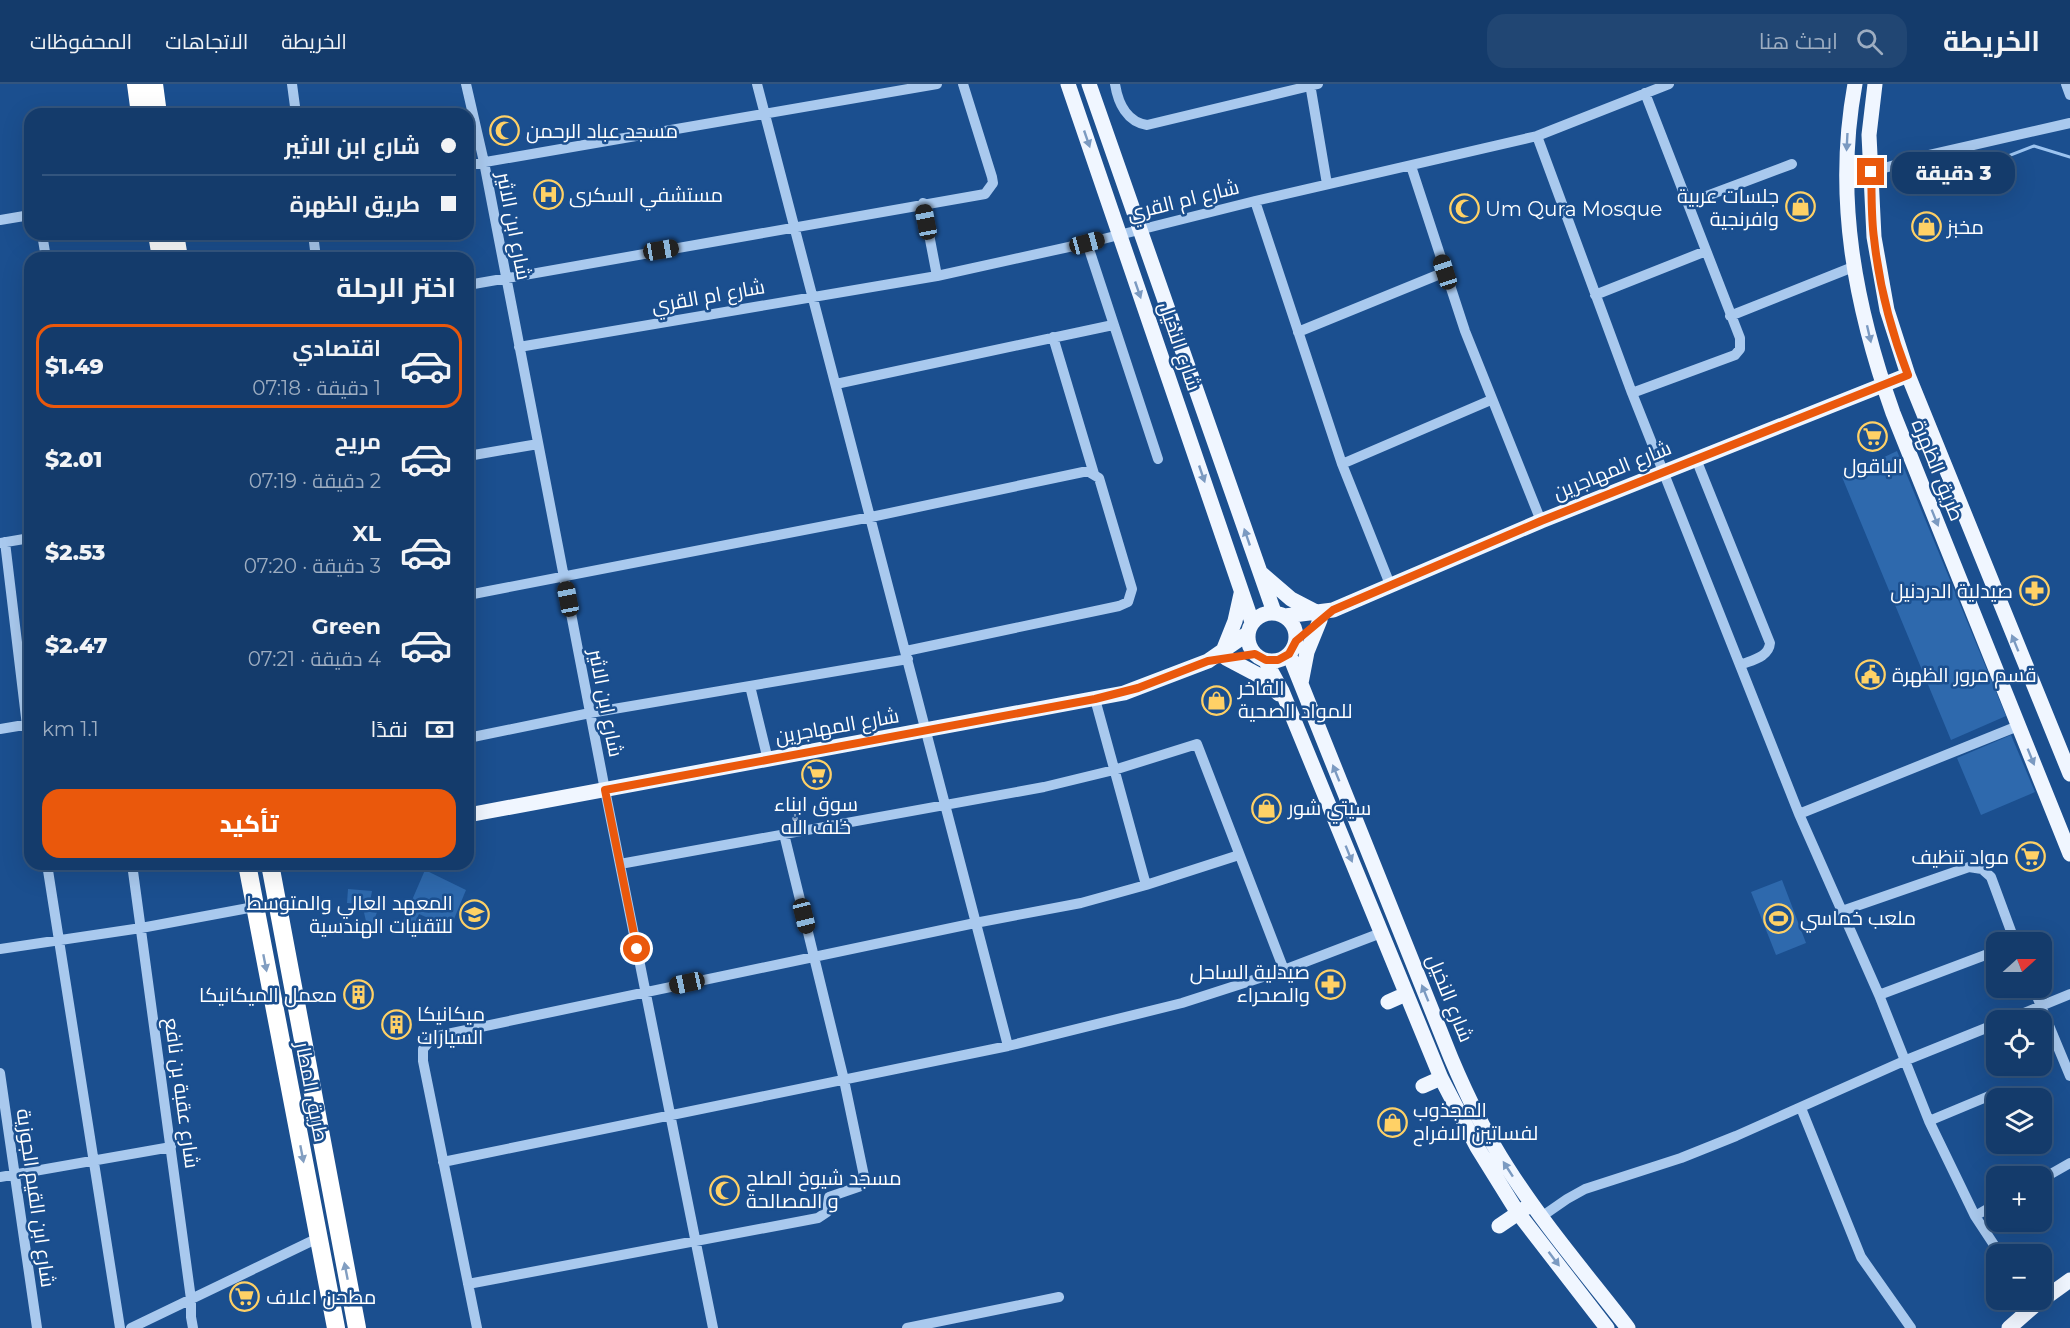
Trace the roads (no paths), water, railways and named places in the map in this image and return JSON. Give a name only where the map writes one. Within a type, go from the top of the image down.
[{"type":"highway","points":[[136,84],[139,108]]},
{"type":"highway","points":[[154,84],[157,108]]},
{"type":"highway","name":"طريق المطار","points":[[248,870],[336,1328]]},
{"type":"highway","name":"طريق المطار","points":[[271,870],[357,1328]]},
{"type":"main road","name":"شارع النخيل","points":[[1068,84],[1242,591],[1250,628]]},
{"type":"main road","name":"شارع النخيل","points":[[1089,84],[1259,572],[1279,614]]},
{"type":"main road","name":"طريق الظهرة","points":[[1855,84],[1846,168],[1849,240],[1853,267],[1883,385],[2070,855]]},
{"type":"main road","name":"طريق الظهرة","points":[[1875,84],[1869,135],[1874,237],[1887,310],[1908,375],[2069,768]]},
{"type":"main road","name":"شارع المهاجرين","points":[[1292,647],[1318,616],[1391,587],[1541,521],[1908,375]]},
{"type":"main road","points":[[1259,572],[1285,595],[1318,616]]},
{"type":"main road","points":[[1242,591],[1238,613],[1224,655],[1260,675],[1286,703]]},
{"type":"main road","points":[[1279,614],[1294,627],[1292,647],[1278,660],[1260,657],[1248,641],[1250,628],[1258,616],[1279,614],[1318,616]]},
{"type":"main road","points":[[1301,685],[1307,652],[1318,616]]},
{"type":"main road","name":"شارع المهاجرين","points":[[1224,655],[1250,628]]},
{"type":"main road","name":"شارع النخيل","points":[[1292,647],[1301,685],[1464,1088],[1502,1160],[1532,1204],[1628,1328]]},
{"type":"main road","name":"شارع المهاجرين","points":[[474,814],[1095,699],[1143,686],[1224,655],[1260,657]]},
{"type":"main road","name":"شارع النخيل","points":[[1260,657],[1286,703],[1441,1078],[1477,1147],[1518,1213],[1607,1328]]},
{"type":"main road","points":[[1388,1002],[1406,994]]},
{"type":"main road","points":[[1423,1086],[1441,1078]]},
{"type":"main road","points":[[1499,1226],[1532,1204]]},
{"type":"main road","points":[[2052,1290],[2070,1280]]},
{"type":"main road","points":[[2009,1328],[2025,1310]]},
{"type":"street","points":[[292,84],[295,108]]},
{"type":"street","name":"شارع ابن الاثير","points":[[466,84],[472,108]]},
{"type":"street","points":[[757,84],[1008,1046]]},
{"type":"street","points":[[474,164],[937,84]]},
{"type":"street","points":[[474,284],[984,194],[993,183],[963,84]]},
{"type":"street","points":[[1115,84],[1126,113],[1135,122],[1147,125],[1313,85],[1328,184]]},
{"type":"street","name":"شارع ام القري","points":[[519,347],[937,276],[1087,243],[1254,201],[1537,136],[1669,84]]},
{"type":"street","points":[[2066,84],[2070,95]]},
{"type":"street","points":[[1632,393],[1735,355],[1740,349],[1741,341],[1645,93]]},
{"type":"street","name":"شارع ابن الاثير","points":[[474,119],[713,1328]]},
{"type":"street","points":[[1871,172],[1925,156],[2070,123]]},
{"type":"street","points":[[1537,136],[1632,393],[1799,814],[1879,995],[1929,1121],[1975,1216],[1993,1244]]},
{"type":"street","points":[[1688,203],[1792,164]]},
{"type":"street","points":[[1411,166],[1445,272],[1491,400],[1541,521]]},
{"type":"street","points":[[1254,201],[1342,464],[1391,587]]},
{"type":"street","points":[[923,203],[937,276]]},
{"type":"street","points":[[0,220],[24,216]]},
{"type":"street","points":[[1087,243],[1158,459]]},
{"type":"street","points":[[1595,295],[1706,252]]},
{"type":"street","points":[[1730,316],[1853,267]]},
{"type":"street","points":[[1298,332],[1445,272]]},
{"type":"street","points":[[836,384],[1113,325]]},
{"type":"street","points":[[474,737],[590,712],[750,686],[907,655],[1128,602],[1132,589],[1101,483],[1094,474],[1053,337]]},
{"type":"street","points":[[1342,464],[1491,400]]},
{"type":"street","points":[[474,455],[538,444]]},
{"type":"street","points":[[1696,459],[1770,643],[1766,654],[1740,665]]},
{"type":"street","points":[[474,594],[871,517],[1083,472],[1094,474]]},
{"type":"street","points":[[24,539],[3,542],[24,696]]},
{"type":"street","points":[[750,686],[768,760]]},
{"type":"street","points":[[1095,699],[1146,885]]},
{"type":"street","points":[[0,729],[24,726]]},
{"type":"street","points":[[1799,814],[2018,726]]},
{"type":"street","points":[[620,864],[1044,788],[1114,770],[1197,744],[1284,970]]},
{"type":"street","points":[[468,1284],[824,1216],[827,1212],[829,1197],[861,1186],[864,1176],[844,1080],[784,834]]},
{"type":"street","points":[[477,1328],[422,1055],[428,1040],[437,1035],[1081,903],[1239,855]]},
{"type":"street","points":[[1842,911],[1969,867],[1982,869],[1991,878],[2012,932]]},
{"type":"street","points":[[48,870],[120,1328]]},
{"type":"street","name":"شارع عقبة بن نافع","points":[[133,870],[193,1328]]},
{"type":"street","points":[[0,950],[141,928],[254,907]]},
{"type":"street","points":[[443,1161],[1008,1046],[1182,1003],[1284,970],[1381,933]]},
{"type":"street","points":[[1879,995],[1986,955]]},
{"type":"street","points":[[2031,1010],[2070,994]]},
{"type":"street","points":[[2038,998],[2070,1076]]},
{"type":"street","points":[[1541,1217],[1567,1198],[1585,1189],[1681,1158],[1801,1108],[1904,1061],[1986,1028]]},
{"type":"street","name":"شارع ابن القيم الجوزية","points":[[0,1073],[37,1328]]},
{"type":"street","points":[[1929,1121],[1986,1097]]},
{"type":"street","points":[[1801,1108],[1861,1257],[1911,1328]]},
{"type":"street","points":[[0,1177],[171,1147]]},
{"type":"street","points":[[2052,1173],[2070,1163]]},
{"type":"street","points":[[1975,1216],[1986,1210]]},
{"type":"street","points":[[131,1328],[318,1238]]},
{"type":"street","points":[[908,1328],[1059,1297]]},
{"type":"waterway","points":[[1967,172],[2034,146],[2070,157]]},
{"type":"place","name":"مسجد عباد الرحمن","points":[[505,131]]},
{"type":"place","name":"مستشفي السكرى","points":[[548,195]]},
{"type":"place","name":"جلسات عربية وافرنجية","points":[[1800,207]]},
{"type":"place","name":"Um Qura Mosque","points":[[1464,209]]},
{"type":"place","name":"مخبز","points":[[1926,227]]},
{"type":"place","name":"الباقول","points":[[1873,436]]},
{"type":"place","name":"صيدلية الدردنيل","points":[[2034,591]]},
{"type":"place","name":"قسم مرور الظهرة","points":[[1871,675]]},
{"type":"place","name":"الفاخر للمواد الصحية","points":[[1217,700]]},
{"type":"place","name":"سوق ابناء خلف الله","points":[[816,774]]},
{"type":"place","name":"سيتي شور","points":[[1267,808]]},
{"type":"place","name":"مواد تنظيف","points":[[2030,857]]},
{"type":"place","name":"المعهد العالي والمتوسط للتقنيات الهندسية","points":[[474,914]]},
{"type":"place","name":"ملعب خماسي","points":[[1779,918]]},
{"type":"place","name":"صيدلية الساحل والصحراء","points":[[1331,984]]},
{"type":"place","name":"معمل الميكانيكا","points":[[358,995]]},
{"type":"place","name":"ميكانيكا السيارات","points":[[396,1025]]},
{"type":"place","name":"المجذوب لفساتين الافراح","points":[[1392,1122]]},
{"type":"place","name":"مسجد شيوخ الصلح و المصالحة","points":[[725,1190]]},
{"type":"place","name":"مطحن اعلاف","points":[[245,1297]]}]
